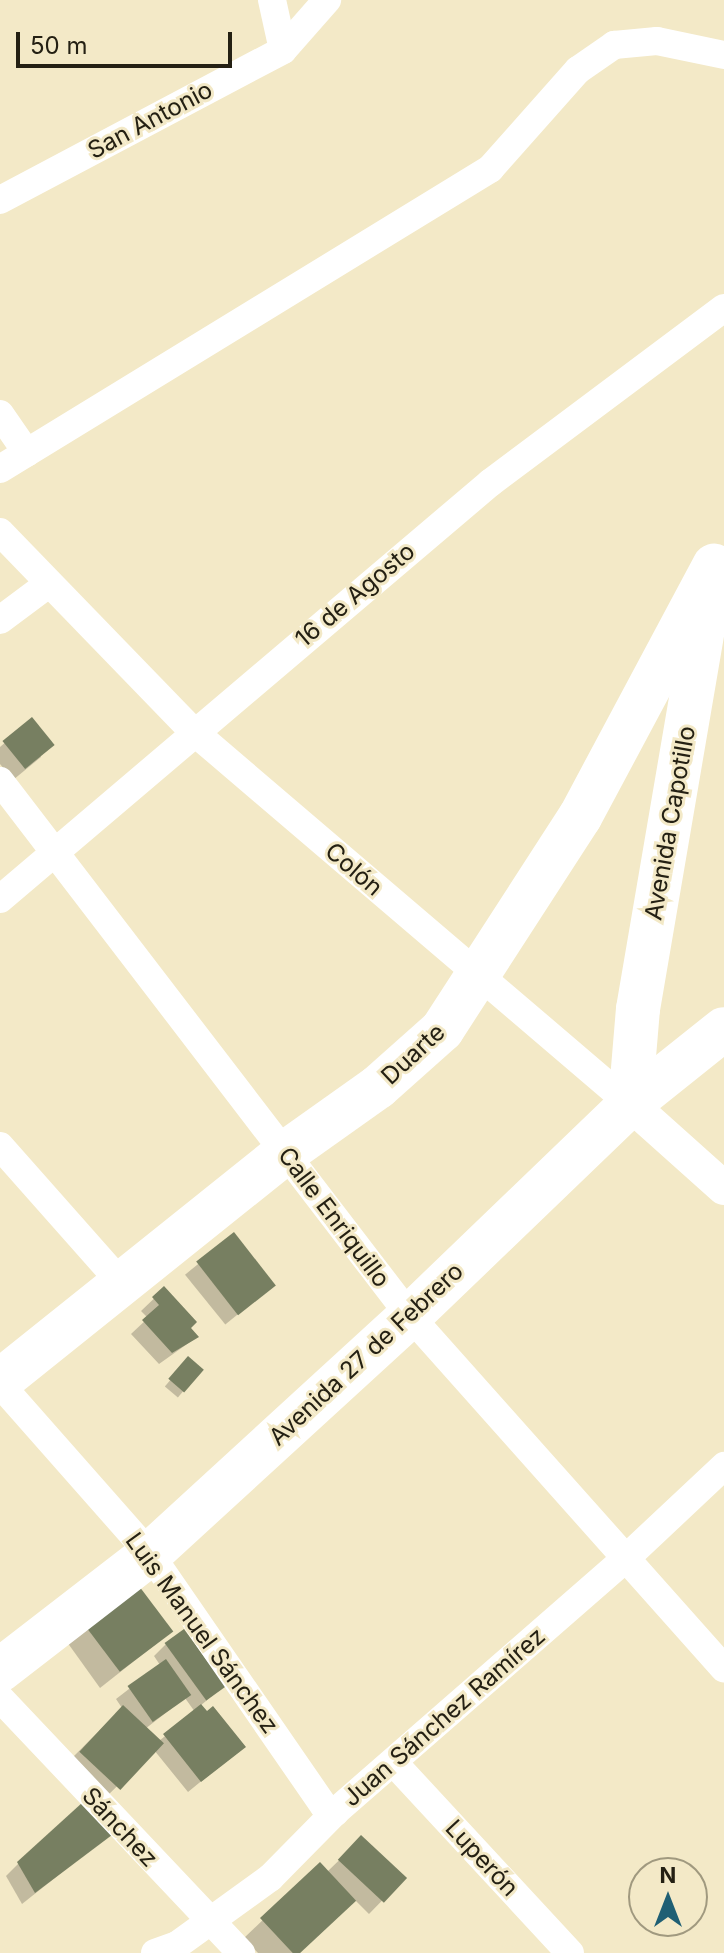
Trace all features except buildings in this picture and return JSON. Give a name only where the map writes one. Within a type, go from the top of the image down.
[{"type":"main road","name":"Duarte","points":[[0,1383],[285,1153],[378,1087],[442,1030],[480,977],[580,817],[719,555]]},
{"type":"main road","name":"Avenida Capotillo","points":[[630,1104],[638,1009],[719,555]]},
{"type":"main road","name":"Avenida 27 de Febrero","points":[[0,1670],[150,1554],[410,1316],[630,1104],[724,1029]]},
{"type":"street","points":[[272,0],[283,50]]},
{"type":"street","name":"San Antonio","points":[[0,200],[283,50],[327,0]]},
{"type":"street","points":[[0,469],[490,169],[578,70],[614,45],[657,41],[724,55]]},
{"type":"street","name":"16 de Agosto","points":[[0,899],[193,731],[490,483],[724,308]]},
{"type":"street","points":[[0,414],[27,453]]},
{"type":"street","name":"Colón","points":[[0,532],[47,585],[193,731],[724,1188]]},
{"type":"street","points":[[0,620],[47,585]]},
{"type":"street","name":"Calle Enriquillo","points":[[0,781],[410,1316],[552,1473],[623,1561],[724,1669]]},
{"type":"street","points":[[0,1146],[122,1284]]},
{"type":"street","name":"Luis Manuel Sánchez","points":[[0,1383],[150,1554],[324,1806],[335,1812]]},
{"type":"street","name":"Juan Sánchez Ramírez","points":[[155,1953],[210,1923],[270,1878],[335,1812],[623,1561],[724,1466]]},
{"type":"street","name":"Sánchez","points":[[0,1698],[241,1953]]},
{"type":"street","name":"Luperón","points":[[394,1763],[570,1953]]}]
